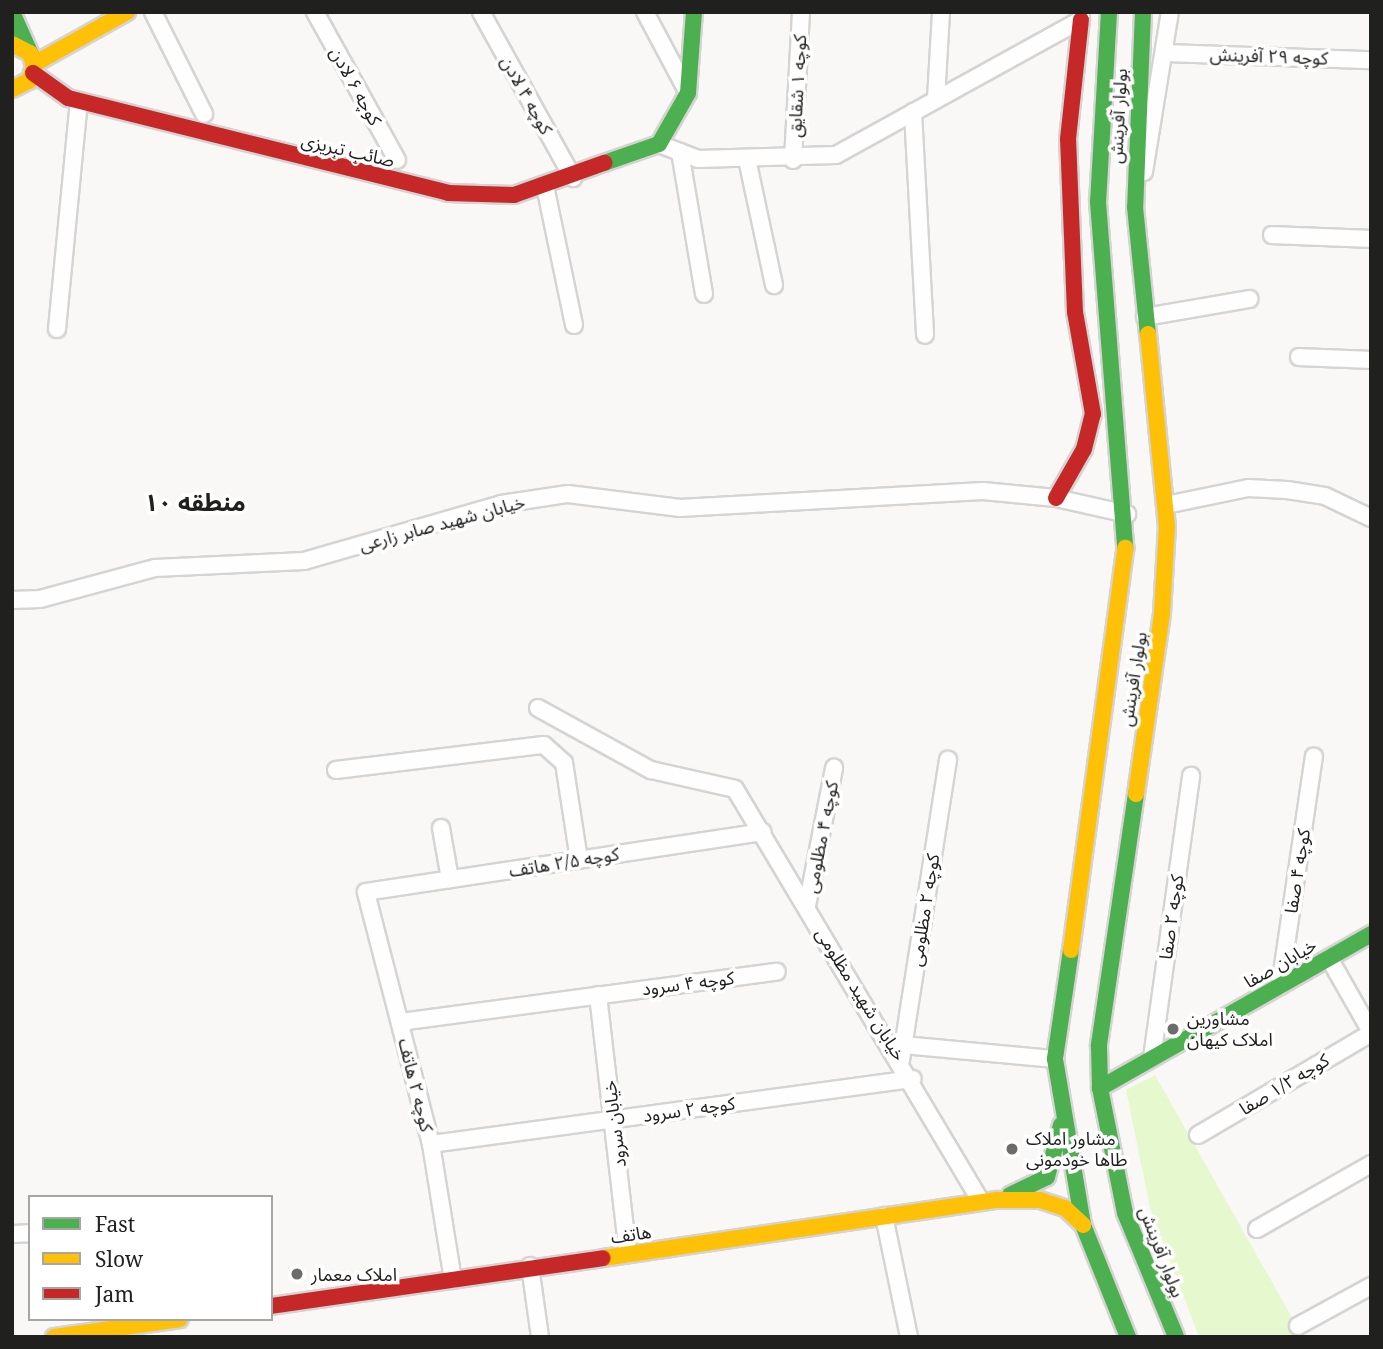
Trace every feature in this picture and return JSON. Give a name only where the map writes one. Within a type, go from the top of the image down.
[{"type":"street","points":[[12,12],[33,66]]},
{"type":"street","points":[[57,329],[74,100],[16,89],[33,66],[127,12]]},
{"type":"street","points":[[153,12],[204,114]]},
{"type":"street","name":"کوچه ۶ لادن","points":[[315,12],[397,160]]},
{"type":"street","name":"کوچه ۴ لادن","points":[[481,12],[573,178]]},
{"type":"street","points":[[645,12],[688,93]]},
{"type":"street","points":[[694,12],[688,93],[659,144],[680,152],[747,159],[793,160],[836,155],[1081,16]]},
{"type":"street","name":"کوچه ۱ شقایق","points":[[793,160],[801,12]]},
{"type":"street","points":[[936,99],[941,12]]},
{"type":"street","name":"بولوار آفرینش","points":[[1109,12],[1098,202],[1127,514],[1121,605],[1055,1059],[1061,1125],[1083,1225],[1128,1337]]},
{"type":"street","name":"بولوار آفرینش","points":[[1143,12],[1135,207],[1166,505],[1162,613],[1101,1033],[1100,1088],[1125,1213],[1176,1337]]},
{"type":"street","points":[[1135,207],[1167,53],[1170,12]]},
{"type":"street","points":[[1056,498],[1084,449],[1093,414],[1075,312],[1068,139],[1081,16]]},
{"type":"street","name":"صائب تبریزی","points":[[12,44],[33,66],[74,100],[448,193],[482,198],[545,186],[573,178],[659,144]]},
{"type":"street","name":"کوچه ۲۹ آفرینش","points":[[1167,53],[1371,60]]},
{"type":"street","points":[[913,112],[925,335]]},
{"type":"street","points":[[680,152],[704,294]]},
{"type":"street","points":[[747,159],[774,285]]},
{"type":"street","points":[[545,186],[574,325]]},
{"type":"street","points":[[1272,235],[1371,239]]},
{"type":"street","points":[[1145,317],[1249,299]]},
{"type":"street","points":[[1299,357],[1371,360]]},
{"type":"street","points":[[1166,505],[1248,488],[1287,490],[1325,496],[1371,518]]},
{"type":"street","name":"خیابان شهید صابر زارعی","points":[[12,600],[40,600],[156,568],[304,561],[501,504],[568,494],[680,508],[982,491],[1056,498],[1127,514]]},
{"type":"street","name":"خیابان شهید مظلومی","points":[[538,708],[651,770],[735,789],[902,1052],[913,1079],[989,1201]]},
{"type":"street","points":[[336,770],[544,746],[564,763],[579,860]]},
{"type":"street","name":"کوچه ۴ صفا","points":[[1280,986],[1314,757]]},
{"type":"street","name":"کوچه ۲ مظلومی","points":[[902,1052],[948,760]]},
{"type":"street","name":"کوچه ۴ مظلومی","points":[[807,906],[834,768]]},
{"type":"street","name":"کوچه ۲ صفا","points":[[1152,1058],[1191,776]]},
{"type":"street","points":[[441,828],[450,879]]},
{"type":"street","name":"کوچه ۲/۵ هاتف","points":[[366,892],[762,832]]},
{"type":"street","name":"کوچه ۲ هاتف","points":[[366,892],[431,1143],[453,1280]]},
{"type":"street","name":"خیابان صفا","points":[[1100,1088],[1371,934]]},
{"type":"street","points":[[1329,958],[1371,1032]]},
{"type":"street","name":"کوچه ۴ سرود","points":[[400,1022],[777,972]]},
{"type":"street","name":"خیابان سرود","points":[[598,995],[628,1254]]},
{"type":"street","name":"کوچه ۱/۲ صفا","points":[[1198,1135],[1371,1032]]},
{"type":"street","points":[[902,1052],[1055,1059]]},
{"type":"street","name":"کوچه ۲ سرود","points":[[431,1143],[913,1079]]},
{"type":"street","name":"هاتف","points":[[989,1201],[1047,1177],[1061,1125]]},
{"type":"street","points":[[1257,1229],[1371,1164]]},
{"type":"street","name":"هاتف","points":[[273,1306],[530,1266],[989,1201],[1040,1200],[1065,1208],[1083,1225]]},
{"type":"street","points":[[884,1216],[909,1337]]},
{"type":"street","points":[[530,1266],[540,1337]]},
{"type":"street","points":[[1298,1326],[1371,1286]]},
{"type":"street","points":[[54,1337],[166,1321]]},
{"type":"green space","points":[[1155,1075],[1303,1337],[1199,1337],[1150,1208],[1126,1090]]},
{"type":"traffic: fast","points":[[12,12],[32,57]]},
{"type":"traffic: fast","points":[[604,163],[659,144],[688,93],[694,12]]},
{"type":"traffic: fast","points":[[1109,12],[1098,202],[1125,548]]},
{"type":"traffic: fast","points":[[1143,12],[1135,207],[1148,334]]},
{"type":"traffic: fast","points":[[1136,794],[1099,1046],[1100,1088],[1125,1213],[1176,1337]]},
{"type":"traffic: fast","points":[[1100,1088],[1371,934]]},
{"type":"traffic: fast","points":[[1071,950],[1055,1059],[1083,1225],[1128,1337]]},
{"type":"traffic: fast","points":[[1010,1195],[1047,1177],[1061,1125]]},
{"type":"traffic: slow","points":[[34,64],[127,12]]},
{"type":"traffic: slow","points":[[12,44],[30,53],[34,66],[30,80],[12,89]]},
{"type":"traffic: slow","points":[[1136,794],[1162,613],[1167,527],[1148,334]]},
{"type":"traffic: slow","points":[[1071,950],[1125,548]]},
{"type":"traffic: slow","points":[[603,1258],[997,1200],[1040,1200],[1065,1208],[1083,1225]]},
{"type":"traffic: slow","points":[[54,1337],[166,1321]]},
{"type":"traffic: jam","points":[[1056,498],[1084,449],[1093,414],[1075,312],[1068,139],[1081,20]]},
{"type":"traffic: jam","points":[[33,73],[68,98],[448,193],[514,195],[604,163]]},
{"type":"traffic: jam","points":[[273,1306],[603,1258]]},
{"type":"place","name":"مشاورین املاک کیهان","points":[[1173,1029]]},
{"type":"place","name":"مشاور املاک طاها خودمونی","points":[[1012,1149]]},
{"type":"place","name":"املاک معمار","points":[[297,1274]]},
{"type":"district","name":"منطقه ۱۰","points":[[195,502]]}]
